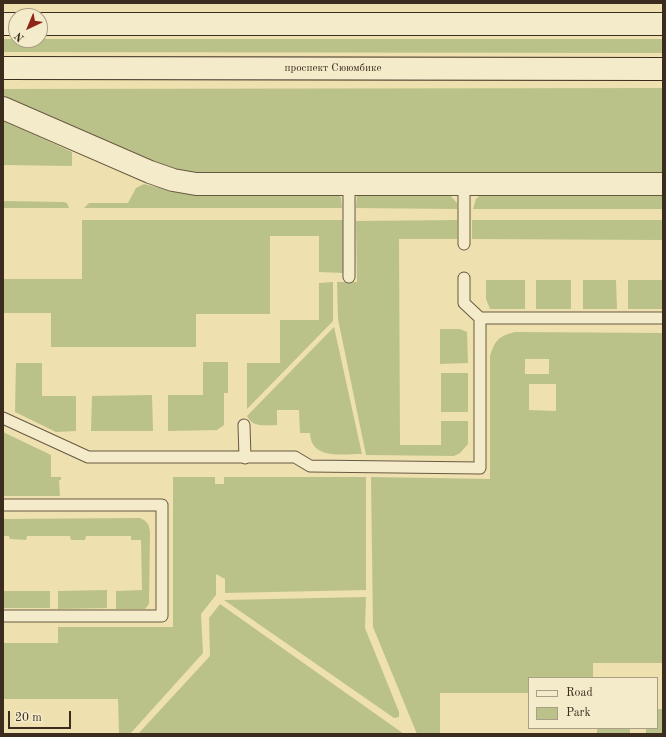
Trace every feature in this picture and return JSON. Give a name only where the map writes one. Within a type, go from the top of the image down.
[{"type":"main road","points":[[48,24],[663,24]]},
{"type":"main road","name":"проспект Сююмбике","points":[[3,68],[663,69]]},
{"type":"main road","points":[[3,108],[150,172],[174,180],[196,184],[663,184]]},
{"type":"lane","points":[[349,184],[349,277]]},
{"type":"lane","points":[[464,184],[464,244]]},
{"type":"lane","points":[[464,278],[464,303],[480,318],[663,318]]},
{"type":"lane","points":[[3,418],[88,457],[295,457],[310,466],[480,468],[480,318]]},
{"type":"lane","points":[[244,425],[244,458]]},
{"type":"lane","points":[[3,505],[162,505],[162,616],[3,616]]},
{"type":"green space","points":[[663,3],[663,4],[3,4]]},
{"type":"green space","points":[[3,39],[8,39],[8,48],[48,48],[48,39],[663,39],[663,53],[3,52]]},
{"type":"green space","points":[[663,88],[663,176],[195,175],[175,172],[75,132],[3,95],[3,89]]},
{"type":"green space","points":[[3,120],[72,152],[72,166],[3,165]]},
{"type":"green space","points":[[144,184],[172,191],[197,194],[339,194],[342,208],[84,208],[89,203],[128,203],[136,188]]},
{"type":"green space","points":[[663,192],[663,209],[473,209],[476,199],[480,195]]},
{"type":"green space","points":[[449,194],[457,203],[457,209],[356,208],[357,195]]},
{"type":"green space","points":[[3,201],[64,202],[67,203],[69,208],[3,208]]},
{"type":"green space","points":[[82,220],[343,220],[343,273],[319,272],[319,236],[270,236],[270,314],[196,314],[196,347],[51,347],[51,313],[3,313],[3,279],[82,279]]},
{"type":"green space","points":[[457,220],[457,239],[399,239],[400,445],[441,445],[441,421],[468,421],[468,444],[460,453],[454,456],[366,455],[338,319],[337,282],[357,282],[356,221]]},
{"type":"green space","points":[[472,220],[663,220],[663,240],[472,239]]},
{"type":"green space","points":[[486,280],[525,280],[525,309],[490,309],[486,299]]},
{"type":"green space","points":[[536,280],[571,280],[571,309],[536,309]]},
{"type":"green space","points":[[583,280],[616,280],[617,309],[583,309]]},
{"type":"green space","points":[[628,280],[663,280],[663,309],[628,309]]},
{"type":"green space","points":[[333,282],[333,321],[247,409],[247,363],[280,363],[280,320],[319,320],[319,283]]},
{"type":"green space","points":[[334,327],[362,454],[329,454],[316,448],[312,442],[310,433],[300,433],[299,410],[277,410],[277,425],[256,424],[247,416]]},
{"type":"green space","points":[[440,329],[460,329],[467,332],[468,363],[440,364]]},
{"type":"green space","points":[[515,332],[663,333],[663,663],[593,663],[593,677],[528,677],[528,693],[440,693],[440,734],[417,734],[373,627],[371,477],[490,479],[490,356],[496,342],[501,337]],"holes":[[[525,359],[549,359],[549,374],[525,374]],[[529,384],[556,384],[556,411],[529,410]]]},
{"type":"green space","points":[[203,362],[228,362],[228,393],[224,393],[224,425],[217,430],[168,431],[168,395],[203,395]]},
{"type":"green space","points":[[16,363],[42,363],[42,396],[76,396],[76,431],[56,432],[15,412]]},
{"type":"green space","points":[[441,373],[468,373],[468,412],[441,412]]},
{"type":"green space","points":[[152,395],[153,431],[91,431],[92,396]]},
{"type":"green space","points":[[3,432],[51,455],[51,477],[61,477],[61,480],[59,480],[60,496],[3,496]]},
{"type":"green space","points":[[173,477],[215,477],[215,484],[224,484],[224,477],[366,477],[366,590],[225,593],[225,579],[216,574],[216,595],[201,614],[203,653],[130,734],[119,734],[118,699],[3,699],[3,643],[58,643],[58,627],[173,627]]},
{"type":"green space","points":[[140,518],[147,523],[150,532],[149,604],[145,609],[116,609],[116,591],[142,590],[141,540],[131,540],[131,536],[86,536],[85,540],[71,540],[70,536],[27,536],[26,540],[10,539],[9,536],[3,536],[3,519]]},
{"type":"green space","points":[[107,590],[107,608],[58,609],[58,591]]},
{"type":"green space","points":[[3,591],[50,591],[50,608],[3,608]]},
{"type":"green space","points":[[366,597],[365,628],[399,712],[399,717],[394,718],[224,600]]},
{"type":"green space","points":[[220,604],[404,734],[138,734],[210,656],[209,618]]},
{"type":"green space","points":[[658,709],[663,709],[663,734],[646,734],[646,729],[658,729]]},
{"type":"green space","points":[[597,729],[630,729],[630,734],[597,734]]}]
